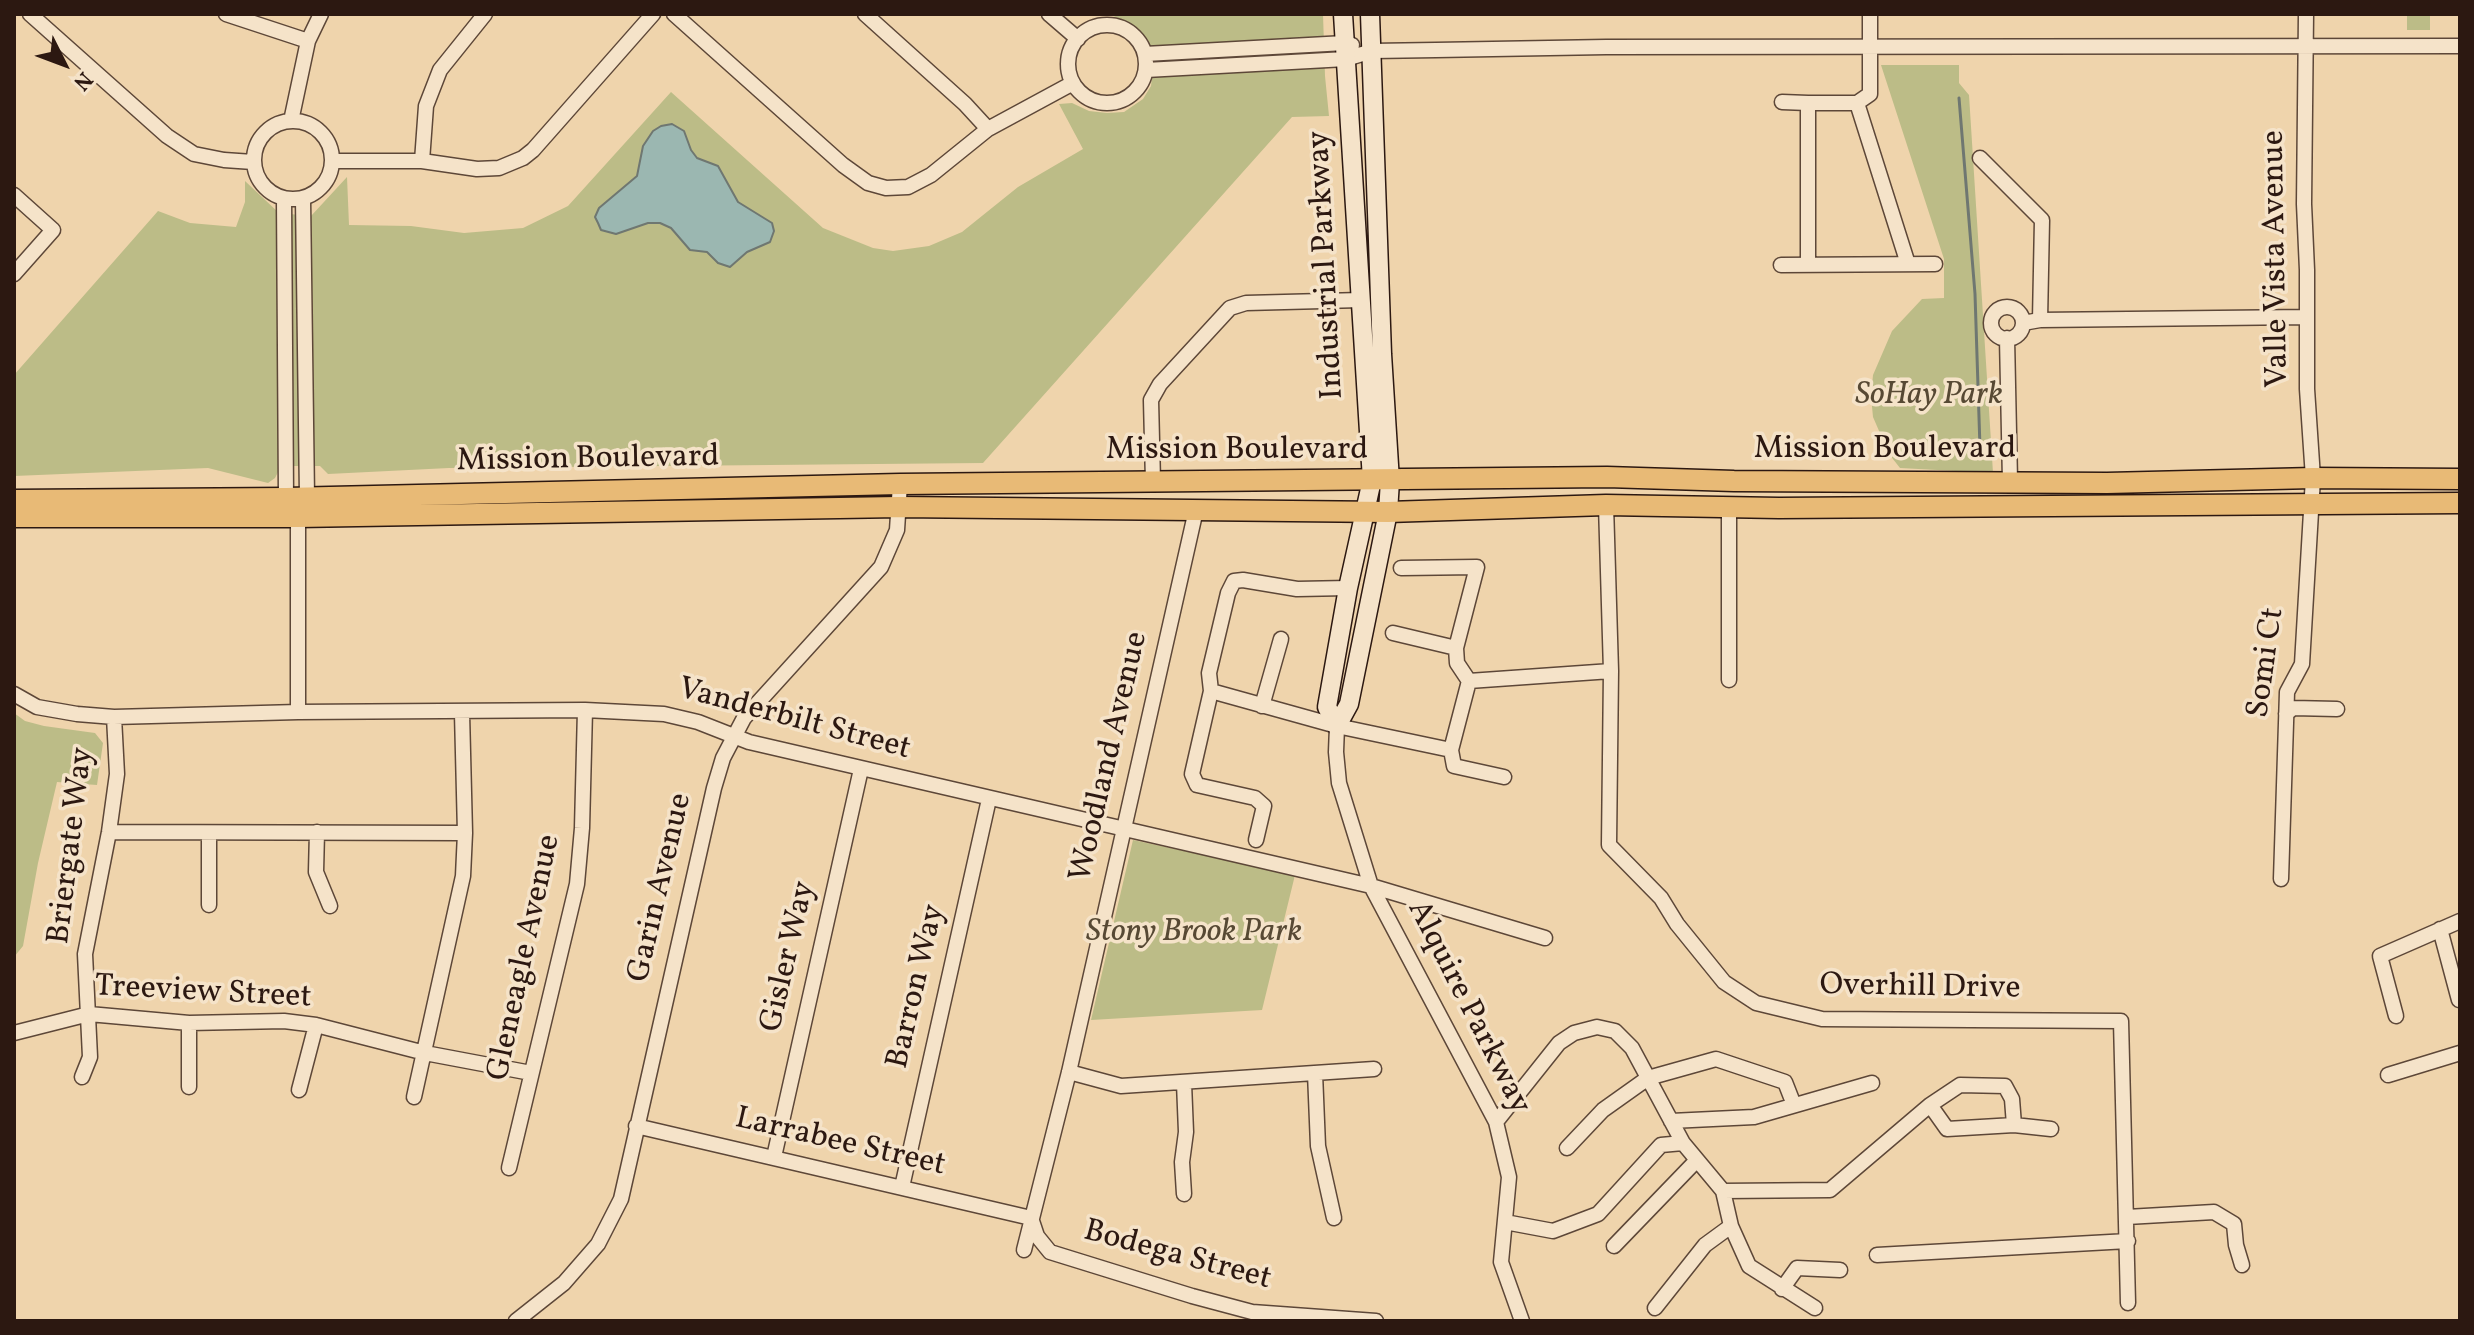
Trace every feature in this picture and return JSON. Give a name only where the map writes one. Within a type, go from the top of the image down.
[{"type":"main road","name":"Industrial Parkway","points":[[1343,14],[1361,300],[1381,480],[1388,512]]},
{"type":"main road","name":"Industrial Parkway","points":[[1366,512],[1381,480],[1381,340],[1370,14]]},
{"type":"main road","name":"Mission Boulevard","points":[[14,500],[286,498],[900,484],[1607,477],[1734,481],[2107,483],[2313,478],[2460,479]]},
{"type":"main road","name":"Mission Boulevard","points":[[14,517],[298,517],[899,507],[1388,512],[1606,505],[1729,508],[2460,503]]},
{"type":"main road","name":"Alquire Parkway","points":[[1337,726],[1327,707],[1348,588],[1366,512]]},
{"type":"main road","name":"Alquire Parkway","points":[[1337,726],[1349,704],[1388,512]]},
{"type":"street","points":[[30,14],[167,136],[194,154],[253,162]]},
{"type":"street","points":[[226,14],[308,41]]},
{"type":"street","points":[[291,121],[308,41],[321,14]]},
{"type":"street","points":[[422,161],[426,106],[440,70],[485,14]]},
{"type":"street","points":[[333,161],[422,161],[477,169],[499,168],[523,158],[653,14]]},
{"type":"street","points":[[674,14],[843,165],[868,183],[886,188],[908,187],[931,175],[988,129],[1073,83]]},
{"type":"street","points":[[865,14],[965,104],[988,129]]},
{"type":"street","points":[[1049,14],[1078,39]]},
{"type":"street","points":[[1782,102],[1857,103],[1865,99],[1872,87],[1870,14]]},
{"type":"street","name":"Valle Vista Avenue","points":[[2306,14],[2306,317],[2312,504]]},
{"type":"street","points":[[1115,26],[1135,37],[1145,54],[1146,70],[1136,90],[1127,98],[1111,103],[1090,99],[1073,83],[1069,59],[1078,39],[1092,29],[1115,26]]},
{"type":"street","points":[[1145,54],[1606,47],[2460,46]]},
{"type":"street","points":[[1146,70],[1346,51]]},
{"type":"street","points":[[1808,103],[1808,265]]},
{"type":"street","points":[[1857,103],[1908,264]]},
{"type":"street","points":[[291,121],[307,123],[321,132],[330,145],[333,161],[324,185],[303,199],[284,199],[263,186],[253,162],[256,147],[264,134],[276,124],[291,121]]},
{"type":"street","points":[[1980,158],[2042,220],[2040,320]]},
{"type":"street","points":[[14,195],[53,230],[14,274]]},
{"type":"street","points":[[284,199],[286,498],[298,517]]},
{"type":"street","points":[[298,712],[298,517],[307,497],[303,199]]},
{"type":"street","points":[[1781,265],[1935,264]]},
{"type":"street","points":[[1153,482],[1151,400],[1160,384],[1230,308],[1246,303],[1361,300]]},
{"type":"street","points":[[2006,307],[2014,308],[2021,315],[2023,323],[2019,333],[2007,338],[1999,336],[1992,320],[1996,312],[2006,307]]},
{"type":"street","points":[[2023,323],[2040,320],[2306,317]]},
{"type":"street","points":[[2007,338],[2010,481]]},
{"type":"street","name":"Garin Avenue","points":[[516,1321],[564,1283],[598,1244],[621,1199],[723,758],[744,718],[881,567],[897,530],[900,484]]},
{"type":"street","name":"Somi Ct","points":[[2281,879],[2287,692],[2302,664],[2312,504]]},
{"type":"street","name":"Overhill Drive","points":[[1606,505],[1611,671],[1609,845],[1661,898],[1677,924],[1724,982],[1756,1003],[1822,1019],[2121,1021],[2128,1303]]},
{"type":"street","points":[[1729,508],[1729,680]]},
{"type":"street","name":"Woodland Avenue","points":[[1024,1250],[1069,1072],[1196,510]]},
{"type":"street","points":[[1401,568],[1477,567],[1456,648],[1457,663],[1469,681],[1451,750],[1454,766],[1504,777]]},
{"type":"street","points":[[1256,840],[1264,806],[1255,798],[1197,785],[1192,774],[1211,691],[1209,673],[1228,593],[1234,581],[1243,580],[1297,589],[1348,588]]},
{"type":"street","points":[[1393,633],[1456,648]]},
{"type":"street","points":[[1262,706],[1281,639]]},
{"type":"street","points":[[1469,681],[1611,671]]},
{"type":"street","points":[[1211,691],[1337,726],[1451,750]]},
{"type":"street","name":"Vanderbilt Street","points":[[14,694],[37,707],[114,717],[585,710],[664,714],[698,722],[749,742],[1371,886],[1545,938]]},
{"type":"street","points":[[2286,714],[2293,708],[2337,709]]},
{"type":"street","name":"Gleneagle Avenue","points":[[509,1168],[577,884],[582,828],[585,710]]},
{"type":"street","points":[[414,1097],[463,876],[462,713]]},
{"type":"street","name":"Briergate Way","points":[[82,1077],[90,1057],[85,954],[117,774],[114,717]]},
{"type":"street","name":"Alquire Parkway","points":[[1337,726],[1339,783],[1371,886],[1496,1122],[1509,1177],[1501,1262],[1522,1321]]},
{"type":"street","name":"Gisler Way","points":[[774,1157],[861,769]]},
{"type":"street","name":"Barron Way","points":[[902,1187],[989,799]]},
{"type":"street","points":[[109,832],[465,833]]},
{"type":"street","points":[[317,832],[316,872],[330,906]]},
{"type":"street","points":[[209,833],[209,905]]},
{"type":"street","points":[[2396,1016],[2380,956],[2460,921]]},
{"type":"street","points":[[2440,929],[2459,1000]]},
{"type":"street","name":"Treeview Street","points":[[14,1033],[89,1014],[189,1023],[284,1021],[316,1025],[425,1053],[531,1073]]},
{"type":"street","points":[[189,1023],[189,1087]]},
{"type":"street","points":[[299,1090],[316,1025]]},
{"type":"street","points":[[1496,1122],[1559,1043],[1574,1033],[1597,1027],[1615,1031],[1632,1048],[1683,1143],[1723,1191],[1731,1226],[1749,1266],[1815,1308]]},
{"type":"street","points":[[2388,1075],[2460,1053]]},
{"type":"street","points":[[1567,1148],[1603,1110],[1648,1078],[1716,1059],[1785,1082],[1794,1105]]},
{"type":"street","points":[[1069,1072],[1121,1086],[1374,1069]]},
{"type":"street","points":[[1315,1073],[1318,1146],[1334,1218]]},
{"type":"street","points":[[1184,1083],[1184,1194]]},
{"type":"street","points":[[1671,1121],[1754,1117],[1872,1083]]},
{"type":"street","points":[[1723,1191],[1830,1190],[1930,1105],[1960,1085],[2005,1086],[2012,1099],[2014,1125]]},
{"type":"street","points":[[1930,1105],[1947,1129],[2014,1125],[2051,1129]]},
{"type":"street","name":"Larrabee Street","points":[[636,1126],[1031,1218]]},
{"type":"street","points":[[1505,1222],[1553,1231],[1598,1214],[1661,1145],[1683,1143]]},
{"type":"street","points":[[1614,1246],[1696,1161]]},
{"type":"street","points":[[2127,1217],[2214,1212],[2234,1224],[2242,1265]]},
{"type":"street","name":"Bodega Street","points":[[1031,1218],[1037,1236],[1050,1252],[1192,1296],[1252,1312],[1376,1321]]},
{"type":"street","points":[[1655,1308],[1705,1245],[1731,1226]]},
{"type":"street","points":[[1877,1255],[2128,1241]]},
{"type":"street","points":[[1782,1289],[1797,1268],[1840,1270]]},
{"type":"green space","points":[[1108,14],[1323,14],[1329,116],[1292,117],[983,463],[449,468],[328,474],[320,466],[281,466],[275,478],[268,483],[208,468],[14,476],[14,375],[158,211],[190,223],[236,227],[245,202],[245,181],[279,213],[311,216],[347,177],[349,225],[411,226],[464,233],[523,228],[568,206],[671,92],[823,228],[873,248],[893,251],[929,246],[962,232],[1018,187],[1083,149],[1059,104],[1072,103],[1089,111],[1124,112],[1143,99],[1151,86],[1154,58],[1144,36],[1126,21]]},
{"type":"green space","points":[[2407,14],[2430,14],[2430,30],[2407,30]]},
{"type":"green space","name":"SoHay Park","points":[[1881,65],[1959,65],[1959,83],[1969,95],[1993,473],[1900,468],[1889,454],[1873,417],[1873,375],[1892,331],[1922,299],[1944,298],[1944,259]]},
{"type":"green space","points":[[14,713],[25,721],[44,726],[95,733],[103,743],[97,785],[57,782],[23,946],[14,957]]},
{"type":"green space","name":"Stony Brook Park","points":[[1133,840],[1295,875],[1262,1010],[1091,1020]]},
{"type":"water","points":[[672,124],[684,131],[697,158],[718,166],[738,202],[772,223],[774,231],[770,242],[747,252],[730,267],[718,263],[707,252],[690,250],[671,228],[660,223],[648,223],[616,234],[601,230],[595,217],[599,208],[637,176],[643,146],[653,131]]},
{"type":"waterway","points":[[1959,98],[1975,294],[1980,448]]}]
